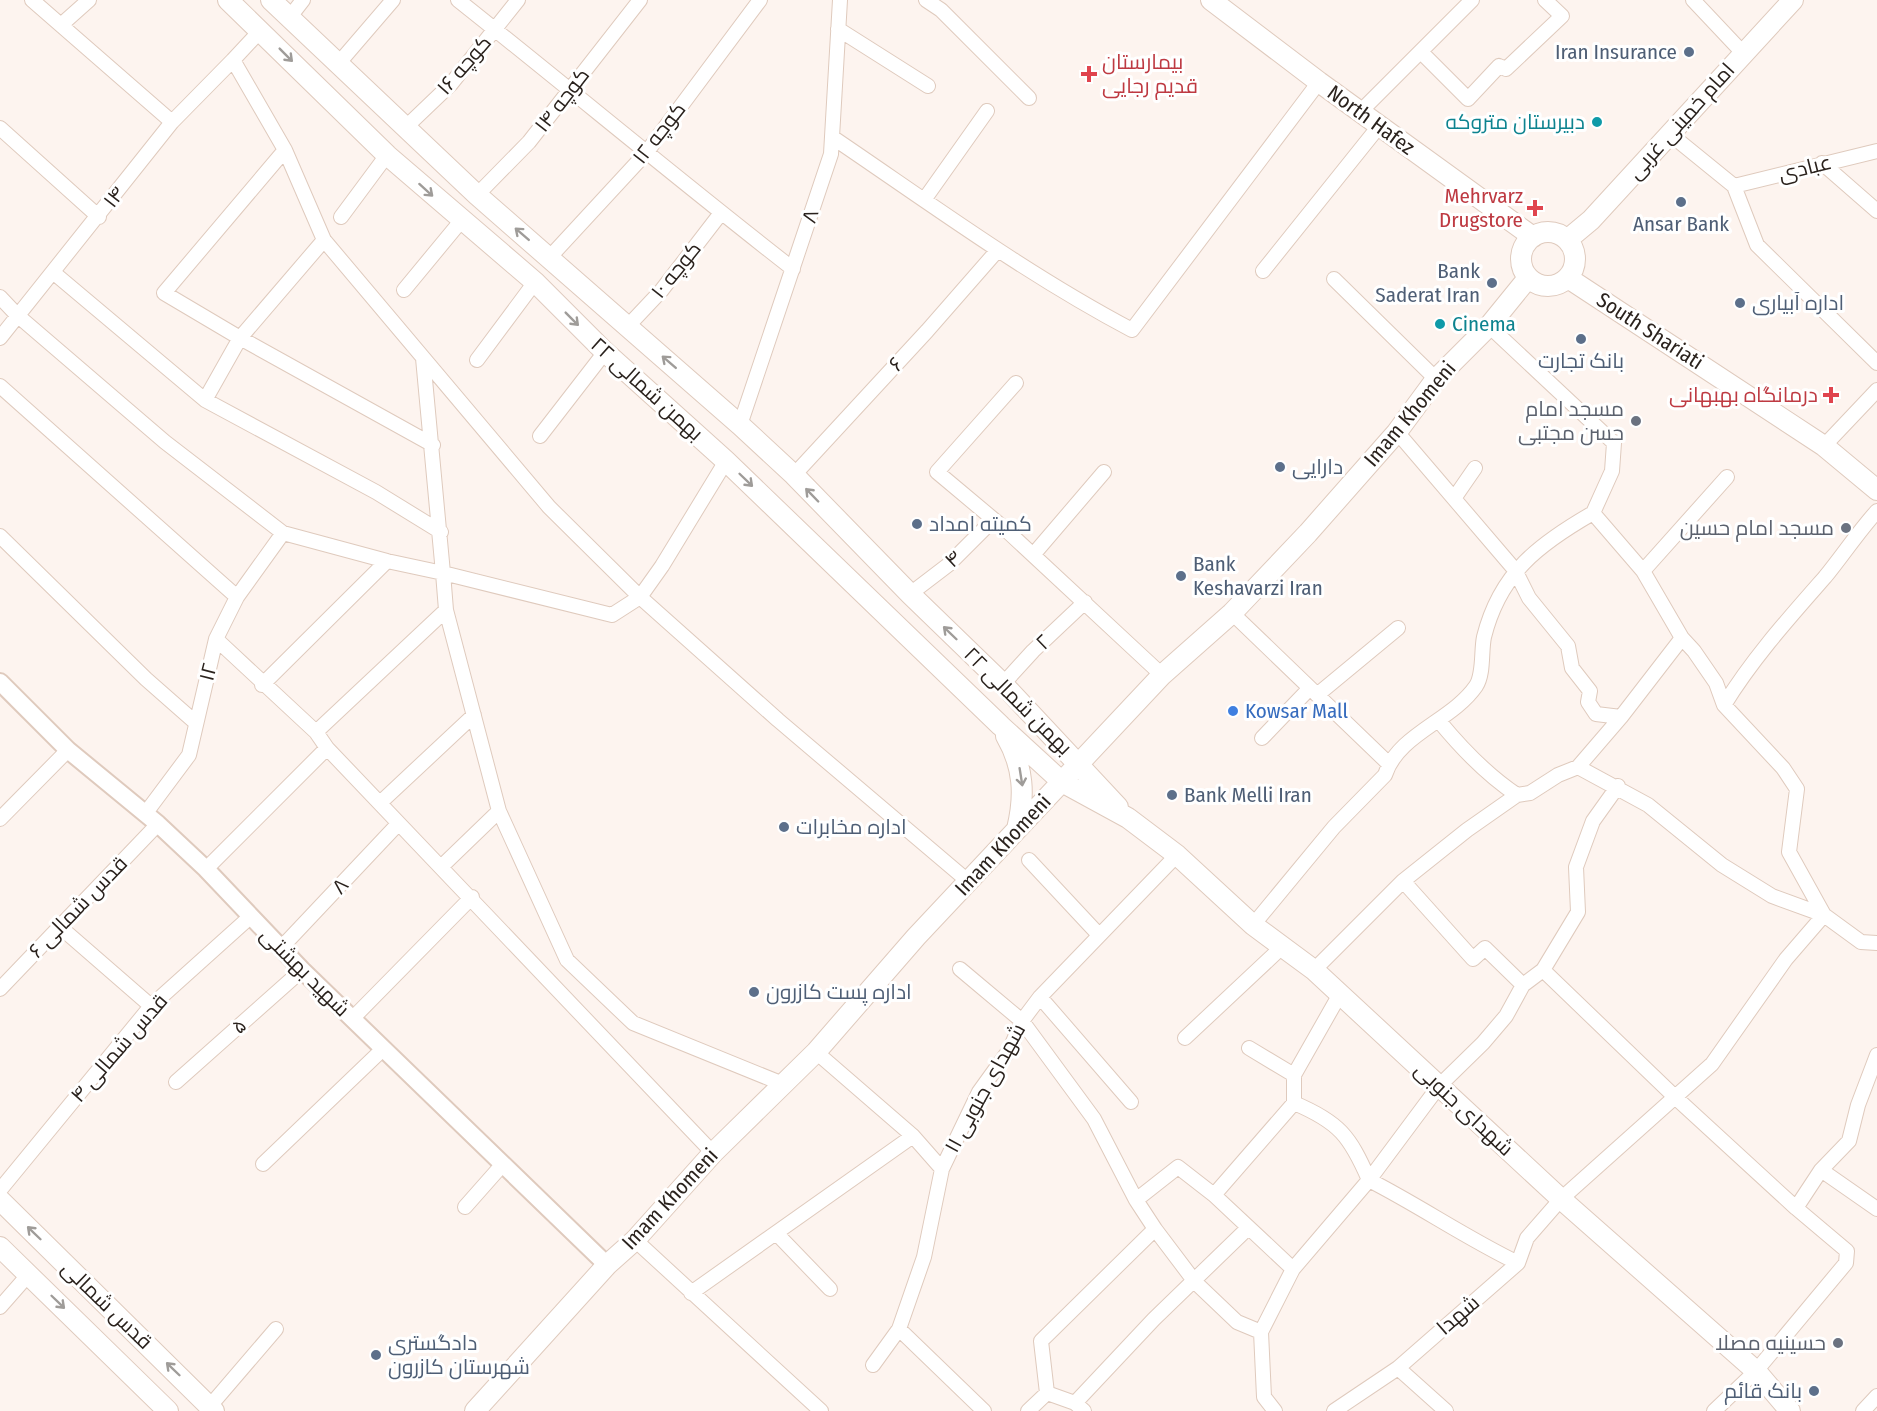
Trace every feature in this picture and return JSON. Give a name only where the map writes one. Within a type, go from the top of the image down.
[{"type":"main road","name":"۲۲ بهمن شمالی","points":[[228,0],[387,155],[461,221],[535,282],[605,352],[726,461],[1000,726],[1062,782]]},
{"type":"main road","name":"۲۲ بهمن شمالی","points":[[272,0],[288,18],[477,195],[794,475],[1080,764]]},
{"type":"main road","name":"North Hafez","points":[[1211,0],[1319,82],[1533,237]]},
{"type":"main road","name":"امام خمینی غربی","points":[[1567,240],[1592,220],[1793,0]]},
{"type":"main road","points":[[1553,232],[1567,240],[1575,255],[1574,267],[1568,278],[1548,286],[1528,278],[1521,258],[1525,245],[1533,237],[1553,232]]},
{"type":"main road","name":"Imam Khomeni","points":[[475,1411],[607,1265],[635,1240],[713,1153],[816,1052],[867,991],[1162,675],[1232,613],[1397,432],[1436,380],[1488,326],[1528,278]]},
{"type":"main road","name":"South Shariati","points":[[1568,278],[1824,446],[1877,490]]},
{"type":"main road","points":[[1000,726],[1014,750],[1022,777],[1023,804],[1016,831]]},
{"type":"main road","name":"شهدای جنوبی","points":[[1080,764],[1128,818]]},
{"type":"main road","name":"شهدای جنوبی","points":[[1062,782],[1128,818],[1177,855],[1281,948],[1314,970],[1561,1199],[1756,1371],[1790,1411]]},
{"type":"main road","name":"قدس شمالی","points":[[0,1200],[212,1408]]},
{"type":"main road","name":"قدس شمالی","points":[[0,1247],[158,1407]]},
{"type":"street","points":[[32,0],[172,122]]},
{"type":"street","points":[[61,25],[89,0]]},
{"type":"street","points":[[288,18],[303,0]]},
{"type":"street","points":[[338,64],[393,0]]},
{"type":"street","points":[[458,0],[793,269]]},
{"type":"street","name":"کوچه ۱۶","points":[[406,127],[450,84],[518,0]]},
{"type":"street","name":"کوچه ۱۴","points":[[477,195],[529,142],[640,0]]},
{"type":"street","name":"کوچه ۱۲","points":[[549,258],[646,153],[760,0]]},
{"type":"street","name":"۸","points":[[740,425],[831,154],[840,0]]},
{"type":"street","points":[[926,0],[941,10],[1029,98]]},
{"type":"street","points":[[1361,111],[1472,0]]},
{"type":"street","points":[[1421,52],[1468,99],[1499,66],[1506,69],[1562,16],[1545,0]]},
{"type":"street","points":[[1699,2],[1743,53]]},
{"type":"street","points":[[838,29],[928,86]]},
{"type":"street","name":"۱۴","points":[[0,338],[99,217],[172,122],[261,30]]},
{"type":"street","points":[[233,60],[285,150],[324,240],[549,507],[640,597],[778,720],[969,882]]},
{"type":"street","points":[[832,137],[996,251],[1066,295],[1132,330],[1319,82]]},
{"type":"street","points":[[924,200],[987,111]]},
{"type":"street","points":[[1263,271],[1380,125]]},
{"type":"street","points":[[0,128],[99,217]]},
{"type":"street","points":[[1670,134],[1734,186],[1757,245],[1877,363]]},
{"type":"street","points":[[285,150],[164,293],[433,445]]},
{"type":"street","name":"عبادی","points":[[1734,186],[1877,151]]},
{"type":"street","points":[[341,217],[387,155]]},
{"type":"street","points":[[1822,163],[1877,211]]},
{"type":"street","name":"کوچه ۱۰","points":[[628,326],[661,291],[721,213]]},
{"type":"street","points":[[404,290],[461,221]]},
{"type":"street","points":[[205,400],[240,338],[324,240]]},
{"type":"street","name":"۶","points":[[794,475],[927,331],[996,251]]},
{"type":"street","points":[[54,273],[205,400],[376,492],[441,532]]},
{"type":"street","points":[[1334,279],[1436,380]]},
{"type":"street","points":[[477,360],[535,282]]},
{"type":"street","points":[[0,297],[17,315],[165,442],[283,533],[387,561],[612,615],[640,597],[662,566],[726,461]]},
{"type":"street","points":[[1253,925],[1334,826],[1385,775],[1389,764],[1402,748],[1461,704],[1478,684],[1484,637],[1496,602],[1515,570],[1562,531],[1593,513],[1612,471],[1614,443],[1488,326]]},
{"type":"street","points":[[540,436],[605,352]]},
{"type":"street","points":[[423,358],[441,532],[446,610],[499,811],[567,960],[633,1023],[783,1084]]},
{"type":"street","points":[[1016,383],[937,472],[1033,555],[1162,675]]},
{"type":"street","points":[[0,386],[237,597]]},
{"type":"street","points":[[1824,446],[1877,390]]},
{"type":"street","points":[[1397,432],[1455,496],[1515,570],[1529,598],[1568,646],[1572,668],[1590,691],[1588,702],[1596,714],[1621,717]]},
{"type":"street","points":[[1455,496],[1475,468]]},
{"type":"street","points":[[1033,555],[1104,472]]},
{"type":"street","points":[[1643,571],[1727,477]]},
{"type":"street","points":[[1724,705],[1744,673],[1789,616],[1826,576],[1857,532],[1877,511]]},
{"type":"street","points":[[1593,513],[1643,571],[1682,638],[1716,683],[1724,705],[1783,768],[1797,789],[1789,852],[1824,915]]},
{"type":"street","name":"۴","points":[[910,594],[948,565],[993,520]]},
{"type":"street","name":"۱۲","points":[[151,819],[189,755],[216,639],[237,597],[283,533]]},
{"type":"street","points":[[0,536],[146,679],[196,723]]},
{"type":"street","points":[[262,685],[387,561]]},
{"type":"street","name":"۲","points":[[1003,684],[1033,651],[1085,602]]},
{"type":"street","points":[[316,732],[446,610]]},
{"type":"street","points":[[1232,613],[1389,764]]},
{"type":"street","points":[[1262,738],[1313,692],[1398,628]]},
{"type":"street","points":[[1314,970],[1403,881],[1467,830],[1517,795],[1530,793],[1558,775],[1578,767],[1621,717],[1682,638]]},
{"type":"street","points":[[216,639],[262,685],[316,732],[327,748],[381,802],[398,824],[472,897],[713,1153]]},
{"type":"street","name":"شهید بهشتی","points":[[0,682],[68,750],[151,819],[206,869],[302,970],[607,1265]]},
{"type":"street","points":[[381,802],[474,715]]},
{"type":"street","points":[[1439,721],[1495,781],[1517,795]]},
{"type":"street","points":[[206,869],[327,748]]},
{"type":"street","points":[[0,819],[68,750]]},
{"type":"street","points":[[1578,767],[1618,786],[1648,805],[1722,865],[1772,896],[1824,915],[1861,942],[1877,943]]},
{"type":"street","points":[[1275,1411],[1264,1397],[1261,1332],[1293,1269],[1369,1180],[1439,1086],[1484,1043],[1506,1016],[1523,985],[1543,970],[1578,912],[1576,867],[1593,821],[1618,786]]},
{"type":"street","points":[[442,866],[499,811]]},
{"type":"street","name":"قدس شمالی ۶","points":[[0,989],[59,926],[151,819]]},
{"type":"street","name":"۸","points":[[281,948],[398,824]]},
{"type":"street","name":"۱۱ شهدای جنوبی","points":[[873,1365],[899,1329],[924,1257],[942,1169],[979,1092],[1010,1049],[1022,1021],[1040,997],[1177,855]]},
{"type":"street","points":[[1029,860],[1099,934]]},
{"type":"street","points":[[1403,881],[1473,959],[1485,948],[1523,985]]},
{"type":"street","points":[[352,1019],[472,897]]},
{"type":"street","name":"شهدا","points":[[1334,1411],[1398,1368],[1518,1263],[1527,1238],[1561,1199],[1712,1064],[1786,959],[1824,915]]},
{"type":"street","name":"قدس شمالی ۴","points":[[0,1190],[151,1006],[250,917]]},
{"type":"street","points":[[59,926],[151,1006]]},
{"type":"street","points":[[1185,1038],[1281,948]]},
{"type":"street","points":[[960,969],[1022,1021],[1094,1119],[1136,1200],[1195,1282],[1237,1322],[1261,1332]]},
{"type":"street","name":"۵","points":[[176,1082],[302,970]]},
{"type":"street","points":[[1543,970],[1675,1097],[1796,1208],[1847,1251],[1846,1263],[1756,1371],[1714,1411]]},
{"type":"street","points":[[1214,1195],[1294,1103],[1294,1075],[1340,994]]},
{"type":"street","points":[[1040,997],[1131,1102]]},
{"type":"street","points":[[1249,1047],[1294,1075]]},
{"type":"street","points":[[263,1164],[383,1049]]},
{"type":"street","points":[[816,1052],[913,1136],[942,1169]]},
{"type":"street","points":[[1796,1208],[1821,1170],[1849,1141],[1858,1105],[1877,1055]]},
{"type":"street","points":[[1294,1103],[1324,1116],[1346,1136],[1356,1148],[1369,1180],[1420,1206],[1475,1242],[1518,1263]]},
{"type":"street","points":[[691,1293],[913,1136]]},
{"type":"street","points":[[465,1208],[503,1164]]},
{"type":"street","points":[[1136,1200],[1178,1167],[1214,1195],[1293,1269]]},
{"type":"street","points":[[1821,1170],[1877,1209]]},
{"type":"street","points":[[1047,1393],[1080,1407],[1154,1319],[1195,1282],[1248,1228]]},
{"type":"street","points":[[1047,1393],[1041,1341],[1155,1229]]},
{"type":"street","points":[[777,1234],[830,1289]]},
{"type":"street","points":[[635,1240],[821,1411]]},
{"type":"street","points":[[0,1307],[29,1274]]},
{"type":"street","points":[[212,1408],[276,1329]]},
{"type":"street","points":[[899,1329],[984,1411]]},
{"type":"street","points":[[1398,1368],[1446,1411]]},
{"type":"street","points":[[1028,1411],[1047,1393]]},
{"type":"street","points":[[1863,1411],[1877,1396]]},
{"type":"place","name":"Iran Insurance","points":[[1689,52]]},
{"type":"place","name":"بیمارستان قدیم رجایی","points":[[1089,74]]},
{"type":"place","name":"دبیرستان متروکه","points":[[1597,122]]},
{"type":"place","name":"Ansar Bank","points":[[1681,202]]},
{"type":"place","name":"Mehrvarz Drugstore","points":[[1535,208]]},
{"type":"place","name":"Bank Saderat Iran","points":[[1492,283]]},
{"type":"place","name":"اداره آبیاری","points":[[1740,303]]},
{"type":"place","name":"Cinema","points":[[1440,324]]},
{"type":"place","name":"بانک تجارت","points":[[1581,339]]},
{"type":"place","name":"درمانگاه بهبهانی","points":[[1831,395]]},
{"type":"place","name":"مسجد امام حسن مجتبی","points":[[1636,421]]},
{"type":"place","name":"دارایی","points":[[1280,467]]},
{"type":"place","name":"کمیته امداد","points":[[917,524]]},
{"type":"place","name":"مسجد امام حسین","points":[[1846,528]]},
{"type":"place","name":"Bank Keshavarzi Iran","points":[[1181,576]]},
{"type":"place","name":"Kowsar Mall","points":[[1233,711]]},
{"type":"place","name":"Bank Melli Iran","points":[[1172,795]]},
{"type":"place","name":"اداره مخابرات","points":[[784,827]]},
{"type":"place","name":"اداره پست کازرون","points":[[754,992]]},
{"type":"place","name":"حسینیه مصلا","points":[[1838,1343]]},
{"type":"place","name":"دادگستری شهرستان کازرون","points":[[376,1355]]},
{"type":"place","name":"بانک قائم","points":[[1814,1391]]}]
